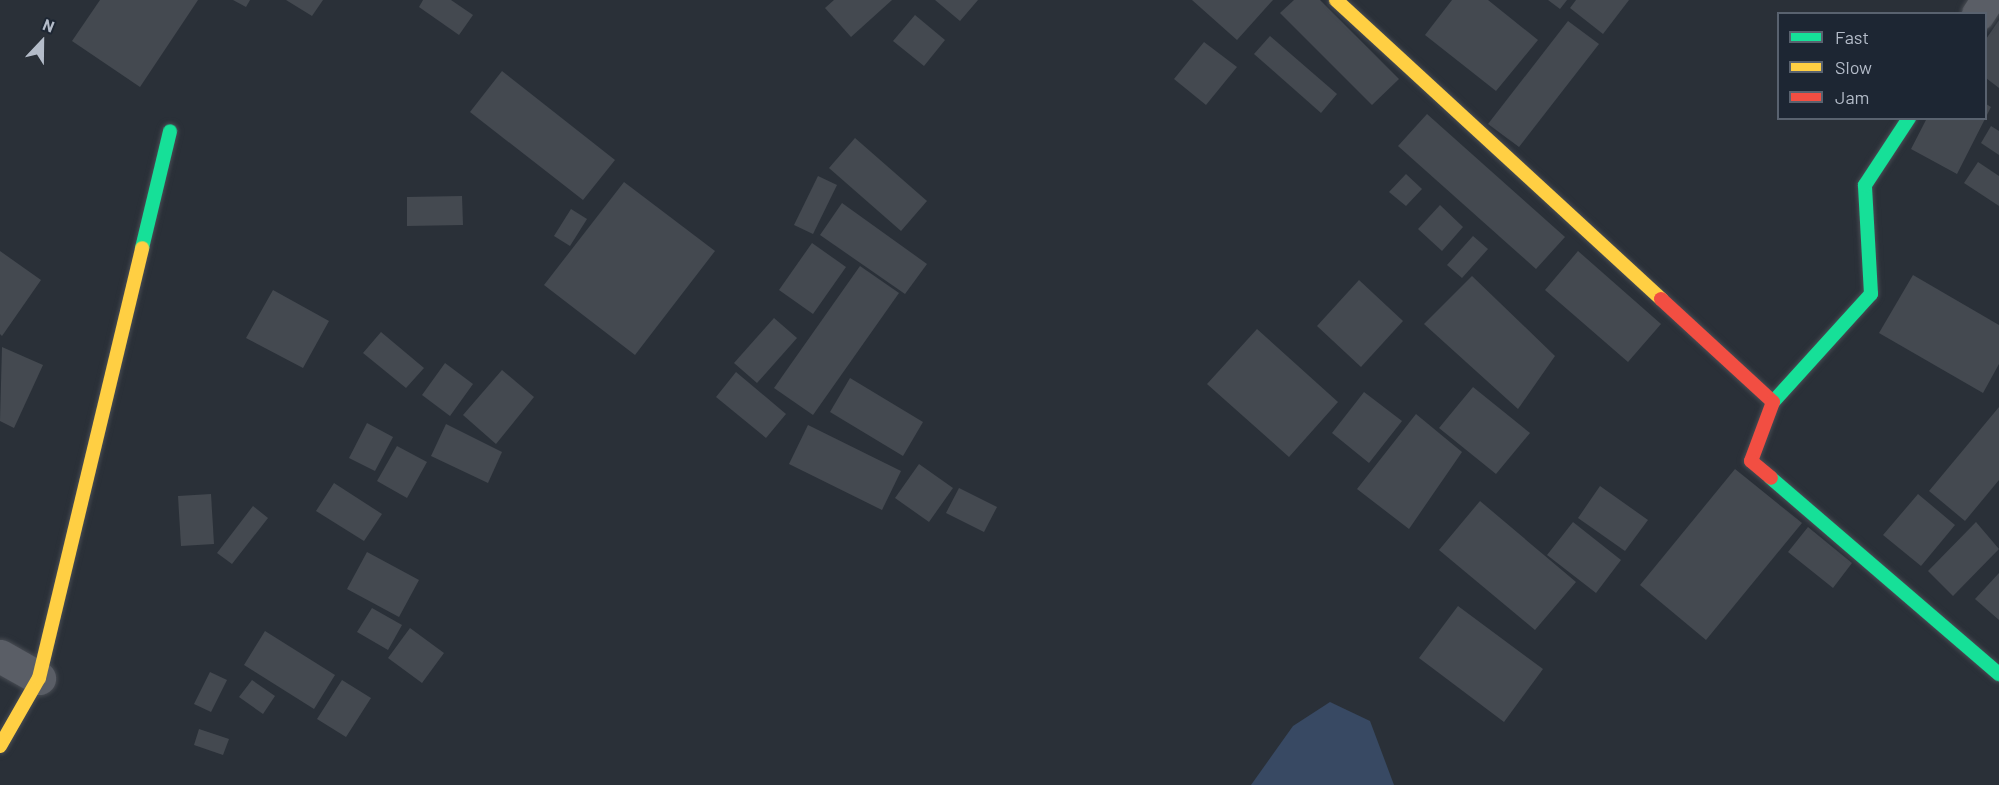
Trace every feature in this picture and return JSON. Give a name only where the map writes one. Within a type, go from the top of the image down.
[{"type":"street","points":[[1336,0],[1773,402]]},
{"type":"street","points":[[1908,120],[1865,185],[1871,294],[1773,402],[1751,461],[1999,674]]},
{"type":"street","points":[[0,746],[39,678],[170,132]]},
{"type":"street","points":[[0,656],[39,678]]},
{"type":"water","points":[[1330,702],[1370,721],[1394,785],[1251,785],[1293,726]]},
{"type":"building","points":[[100,0],[198,0],[140,87],[72,41]]},
{"type":"building","points":[[233,0],[250,0],[246,7]]},
{"type":"building","points":[[286,0],[323,0],[312,16]]},
{"type":"building","points":[[423,0],[451,0],[473,15],[459,35],[419,7]]},
{"type":"building","points":[[834,0],[892,0],[851,37],[825,8]]},
{"type":"building","points":[[935,0],[978,0],[960,21]]},
{"type":"building","points":[[1192,0],[1273,0],[1237,40]]},
{"type":"building","points":[[1294,0],[1320,0],[1399,79],[1372,105],[1280,13]]},
{"type":"building","points":[[1452,0],[1488,0],[1538,40],[1496,91],[1425,35]]},
{"type":"building","points":[[1548,0],[1567,0],[1560,9]]},
{"type":"building","points":[[1576,0],[1629,0],[1603,34],[1570,8]]},
{"type":"building","points":[[915,15],[945,40],[924,66],[893,41]]},
{"type":"building","points":[[1999,20],[1999,88],[1987,79],[1987,38]]},
{"type":"building","points":[[1568,21],[1599,44],[1519,147],[1488,124]]},
{"type":"building","points":[[1270,36],[1337,94],[1321,113],[1254,54]]},
{"type":"building","points":[[1204,42],[1237,67],[1206,105],[1174,79]]},
{"type":"building","points":[[502,71],[615,160],[583,200],[470,112]]},
{"type":"building","points":[[1427,114],[1565,237],[1536,269],[1398,146]]},
{"type":"building","points":[[1926,120],[1984,120],[1957,174],[1911,149]]},
{"type":"building","points":[[1991,126],[1999,131],[1999,155],[1981,143]]},
{"type":"building","points":[[855,138],[927,201],[901,231],[829,168]]},
{"type":"building","points":[[1978,162],[1999,176],[1999,206],[1964,183]]},
{"type":"building","points":[[1406,174],[1422,189],[1406,206],[1389,192]]},
{"type":"building","points":[[818,176],[837,185],[813,234],[794,225]]},
{"type":"building","points":[[624,182],[715,251],[635,355],[544,285]]},
{"type":"building","points":[[462,196],[463,225],[407,226],[407,197]]},
{"type":"building","points":[[842,203],[927,264],[905,294],[820,235]]},
{"type":"building","points":[[1440,205],[1463,227],[1442,251],[1418,229]]},
{"type":"building","points":[[571,209],[587,219],[570,246],[554,236]]},
{"type":"building","points":[[1473,236],[1488,249],[1462,278],[1447,265]]},
{"type":"building","points":[[812,243],[846,267],[813,314],[779,290]]},
{"type":"building","points":[[0,251],[41,280],[2,336],[0,334]]},
{"type":"building","points":[[1578,251],[1661,324],[1628,362],[1545,290]]},
{"type":"building","points":[[860,266],[899,293],[813,415],[774,388]]},
{"type":"building","points":[[1913,275],[1999,325],[1999,364],[1983,393],[1879,333]]},
{"type":"building","points":[[1472,276],[1555,356],[1518,409],[1424,324]]},
{"type":"building","points":[[1359,280],[1403,321],[1361,367],[1317,326]]},
{"type":"building","points":[[273,290],[329,321],[303,368],[246,338]]},
{"type":"building","points":[[774,318],[797,338],[757,383],[734,363]]},
{"type":"building","points":[[1257,329],[1338,402],[1289,457],[1207,384]]},
{"type":"building","points":[[381,332],[424,368],[406,388],[363,353]]},
{"type":"building","points":[[2,347],[43,365],[14,428],[0,421]]},
{"type":"building","points":[[445,363],[473,384],[450,416],[422,395]]},
{"type":"building","points":[[502,370],[534,397],[496,444],[463,415]]},
{"type":"building","points":[[736,372],[786,414],[766,438],[716,397]]},
{"type":"building","points":[[850,378],[923,422],[903,456],[830,412]]},
{"type":"building","points":[[1473,387],[1530,433],[1496,474],[1439,428]]},
{"type":"building","points":[[1364,392],[1402,421],[1369,463],[1332,433]]},
{"type":"building","points":[[1999,407],[1999,480],[1965,521],[1929,491]]},
{"type":"building","points":[[1416,414],[1462,452],[1409,529],[1357,489]]},
{"type":"building","points":[[367,423],[393,437],[375,471],[349,458]]},
{"type":"building","points":[[446,424],[502,452],[488,483],[431,456]]},
{"type":"building","points":[[808,425],[901,471],[882,510],[789,464]]},
{"type":"building","points":[[397,446],[427,462],[407,498],[377,481]]},
{"type":"building","points":[[919,464],[953,488],[929,522],[895,498]]},
{"type":"building","points":[[1735,469],[1802,523],[1706,640],[1640,585]]},
{"type":"building","points":[[334,483],[382,514],[364,541],[316,511]]},
{"type":"building","points":[[1600,486],[1648,520],[1625,551],[1578,518]]},
{"type":"building","points":[[959,488],[997,507],[984,532],[946,513]]},
{"type":"building","points":[[211,494],[214,544],[181,546],[178,496]]},
{"type":"building","points":[[1918,494],[1955,525],[1921,566],[1883,535]]},
{"type":"building","points":[[1480,501],[1576,582],[1535,630],[1439,550]]},
{"type":"building","points":[[253,506],[268,518],[232,564],[217,553]]},
{"type":"building","points":[[1573,522],[1621,560],[1596,593],[1547,555]]},
{"type":"building","points":[[1976,522],[1999,549],[1953,596],[1928,571]]},
{"type":"building","points":[[1808,527],[1852,563],[1833,588],[1788,552]]},
{"type":"building","points":[[367,552],[419,580],[399,617],[347,589]]},
{"type":"building","points":[[1999,573],[1999,620],[1975,599]]},
{"type":"building","points":[[1458,606],[1543,669],[1504,722],[1419,658]]},
{"type":"building","points":[[372,608],[402,625],[388,650],[357,632]]},
{"type":"building","points":[[410,628],[444,653],[422,683],[388,658]]},
{"type":"building","points":[[265,631],[335,675],[314,709],[244,665]]},
{"type":"building","points":[[210,672],[227,680],[211,712],[194,704]]},
{"type":"building","points":[[252,680],[275,696],[263,714],[239,697]]},
{"type":"building","points":[[342,680],[371,698],[346,737],[317,719]]},
{"type":"building","points":[[199,729],[229,739],[223,755],[194,745]]},
{"type":"traffic: fast","points":[[1773,402],[1871,294],[1865,185],[1908,120]]},
{"type":"traffic: fast","points":[[142,248],[170,131]]},
{"type":"traffic: fast","points":[[1771,478],[1999,674]]},
{"type":"traffic: slow","points":[[1336,0],[1661,299]]},
{"type":"traffic: slow","points":[[0,746],[39,678],[142,248]]},
{"type":"traffic: jam","points":[[1661,299],[1773,402],[1751,461],[1771,478]]}]
